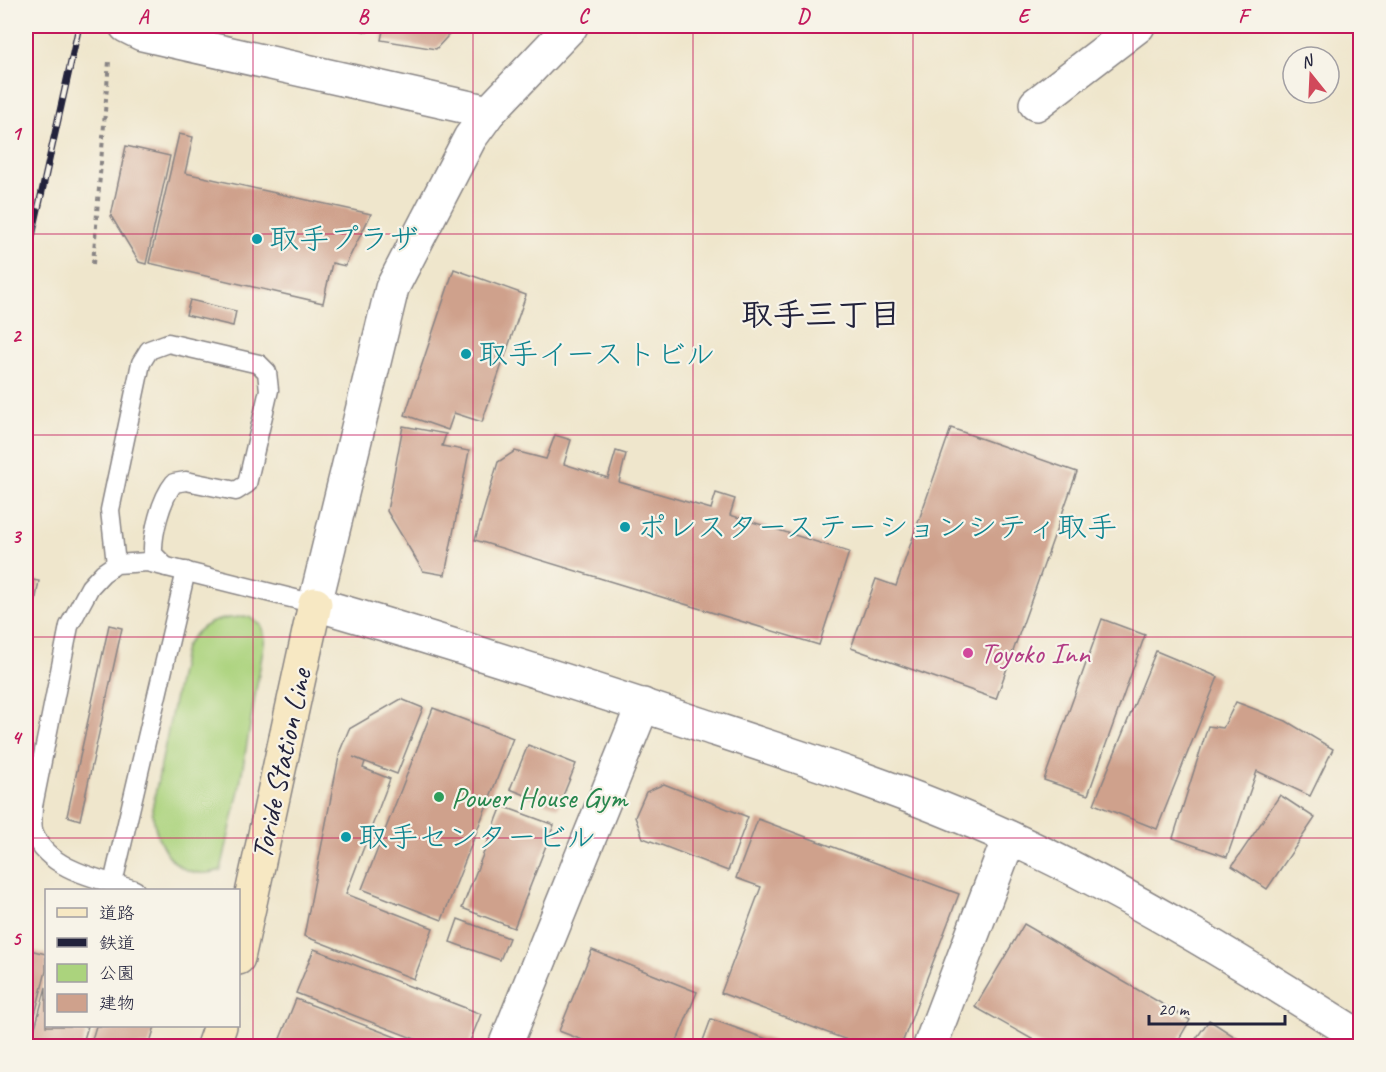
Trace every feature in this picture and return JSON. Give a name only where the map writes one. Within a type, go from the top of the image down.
[{"type":"main road","name":"Toride Station Line","points":[[240,942],[315,604]]},
{"type":"main road","points":[[213,1047],[220,1027]]},
{"type":"street","points":[[126,26],[142,34],[489,112]]},
{"type":"street","points":[[571,26],[489,112],[470,138],[392,288],[315,604],[643,705],[865,778],[1009,838],[1110,887],[1199,936],[1360,1037]]},
{"type":"street","points":[[1036,105],[1138,26]]},
{"type":"street","points":[[505,1047],[643,705]]},
{"type":"street","points":[[930,1047],[1009,838]]},
{"type":"lane","points":[[116,564],[110,510],[141,363],[149,350],[168,343],[259,364],[270,380],[247,484],[236,491],[186,481],[174,483],[168,491],[152,544],[153,554],[166,567]]},
{"type":"lane","points":[[130,889],[78,872],[47,855],[33,833],[33,806],[69,626],[90,587],[116,564],[147,562],[315,604]]},
{"type":"lane","points":[[113,883],[186,571]]},
{"type":"path","points":[[93,264],[109,53]]},
{"type":"green space","points":[[249,617],[261,625],[265,638],[239,790],[221,870],[206,873],[193,872],[181,867],[164,849],[158,837],[152,809],[185,647],[198,631],[212,622]]},
{"type":"building","points":[[344,26],[368,26],[367,32]]},
{"type":"building","points":[[384,26],[457,26],[436,49],[381,40]]},
{"type":"building","name":"取手プラザ","points":[[179,134],[193,137],[185,173],[371,214],[345,266],[332,263],[323,303],[149,263]]},
{"type":"building","points":[[126,146],[170,156],[146,264],[139,262],[111,216]]},
{"type":"building","name":"取手イーストビル","points":[[454,269],[526,295],[482,422],[454,413],[448,430],[405,415]]},
{"type":"building","points":[[190,300],[236,311],[233,326],[186,315]]},
{"type":"building","points":[[403,426],[446,434],[442,446],[469,451],[445,575],[423,571],[387,511]]},
{"type":"building","points":[[951,428],[1077,472],[996,699],[851,648],[876,579],[896,586]]},
{"type":"building","name":"ポレスターステーションシティ取手","points":[[555,435],[571,440],[564,464],[608,478],[616,451],[626,454],[619,482],[711,509],[716,493],[735,499],[730,515],[849,552],[819,645],[475,540],[498,462],[515,451],[546,459]]},
{"type":"building","points":[[26,579],[39,581],[30,630],[26,629]]},
{"type":"building","points":[[1102,619],[1145,635],[1088,795],[1044,780]]},
{"type":"building","points":[[109,625],[122,628],[80,820],[67,816]]},
{"type":"building","points":[[1156,651],[1218,677],[1157,829],[1094,804]]},
{"type":"building","name":"取手センタービル","points":[[401,699],[423,708],[397,774],[353,757],[365,762],[363,768],[390,779],[346,894],[433,928],[414,979],[304,936],[340,751],[349,729]]},
{"type":"building","points":[[1236,702],[1286,721],[1333,749],[1310,796],[1257,771],[1227,857],[1173,838],[1208,726],[1223,728]]},
{"type":"building","points":[[433,708],[513,738],[442,920],[362,889]]},
{"type":"building","points":[[528,745],[576,764],[558,808],[510,789]]},
{"type":"building","points":[[664,784],[748,817],[728,871],[643,838],[635,817],[646,792]]},
{"type":"building","points":[[1280,795],[1315,818],[1267,889],[1232,866]]},
{"type":"building","points":[[502,806],[554,825],[514,928],[462,908]]},
{"type":"building","points":[[758,819],[959,894],[901,1046],[863,1046],[721,993],[761,887],[736,878]]},
{"type":"building","points":[[458,919],[509,938],[500,960],[450,942]]},
{"type":"building","points":[[1024,924],[1190,1020],[1175,1046],[1044,1046],[975,1007]]},
{"type":"building","points":[[26,949],[45,954],[45,975],[27,1046]]},
{"type":"building","points":[[314,949],[481,1014],[468,1046],[433,1046],[296,993]]},
{"type":"building","points":[[592,950],[697,992],[675,1046],[598,1046],[559,1031]]},
{"type":"building","points":[[45,991],[45,1027],[88,1027],[82,1046],[30,1046]]},
{"type":"building","points":[[296,999],[419,1046],[277,1046]]},
{"type":"building","points":[[711,1019],[786,1046],[701,1046]]},
{"type":"building","points":[[1209,1020],[1249,1046],[1191,1046]]},
{"type":"building","points":[[96,1027],[155,1027],[149,1046],[90,1046]]},
{"type":"railway","points":[[26,263],[79,26]]},
{"type":"place","name":"取手プラザ","points":[[257,239]]},
{"type":"place","name":"取手イーストビル","points":[[466,354]]},
{"type":"place","name":"ポレスターステーションシティ取手","points":[[625,527]]},
{"type":"place","name":"Toyoko Inn","points":[[968,653]]},
{"type":"place","name":"Power House Gym","points":[[439,797]]},
{"type":"place","name":"取手センタービル","points":[[346,837]]},
{"type":"district","name":"取手三丁目","points":[[821,314]]}]
